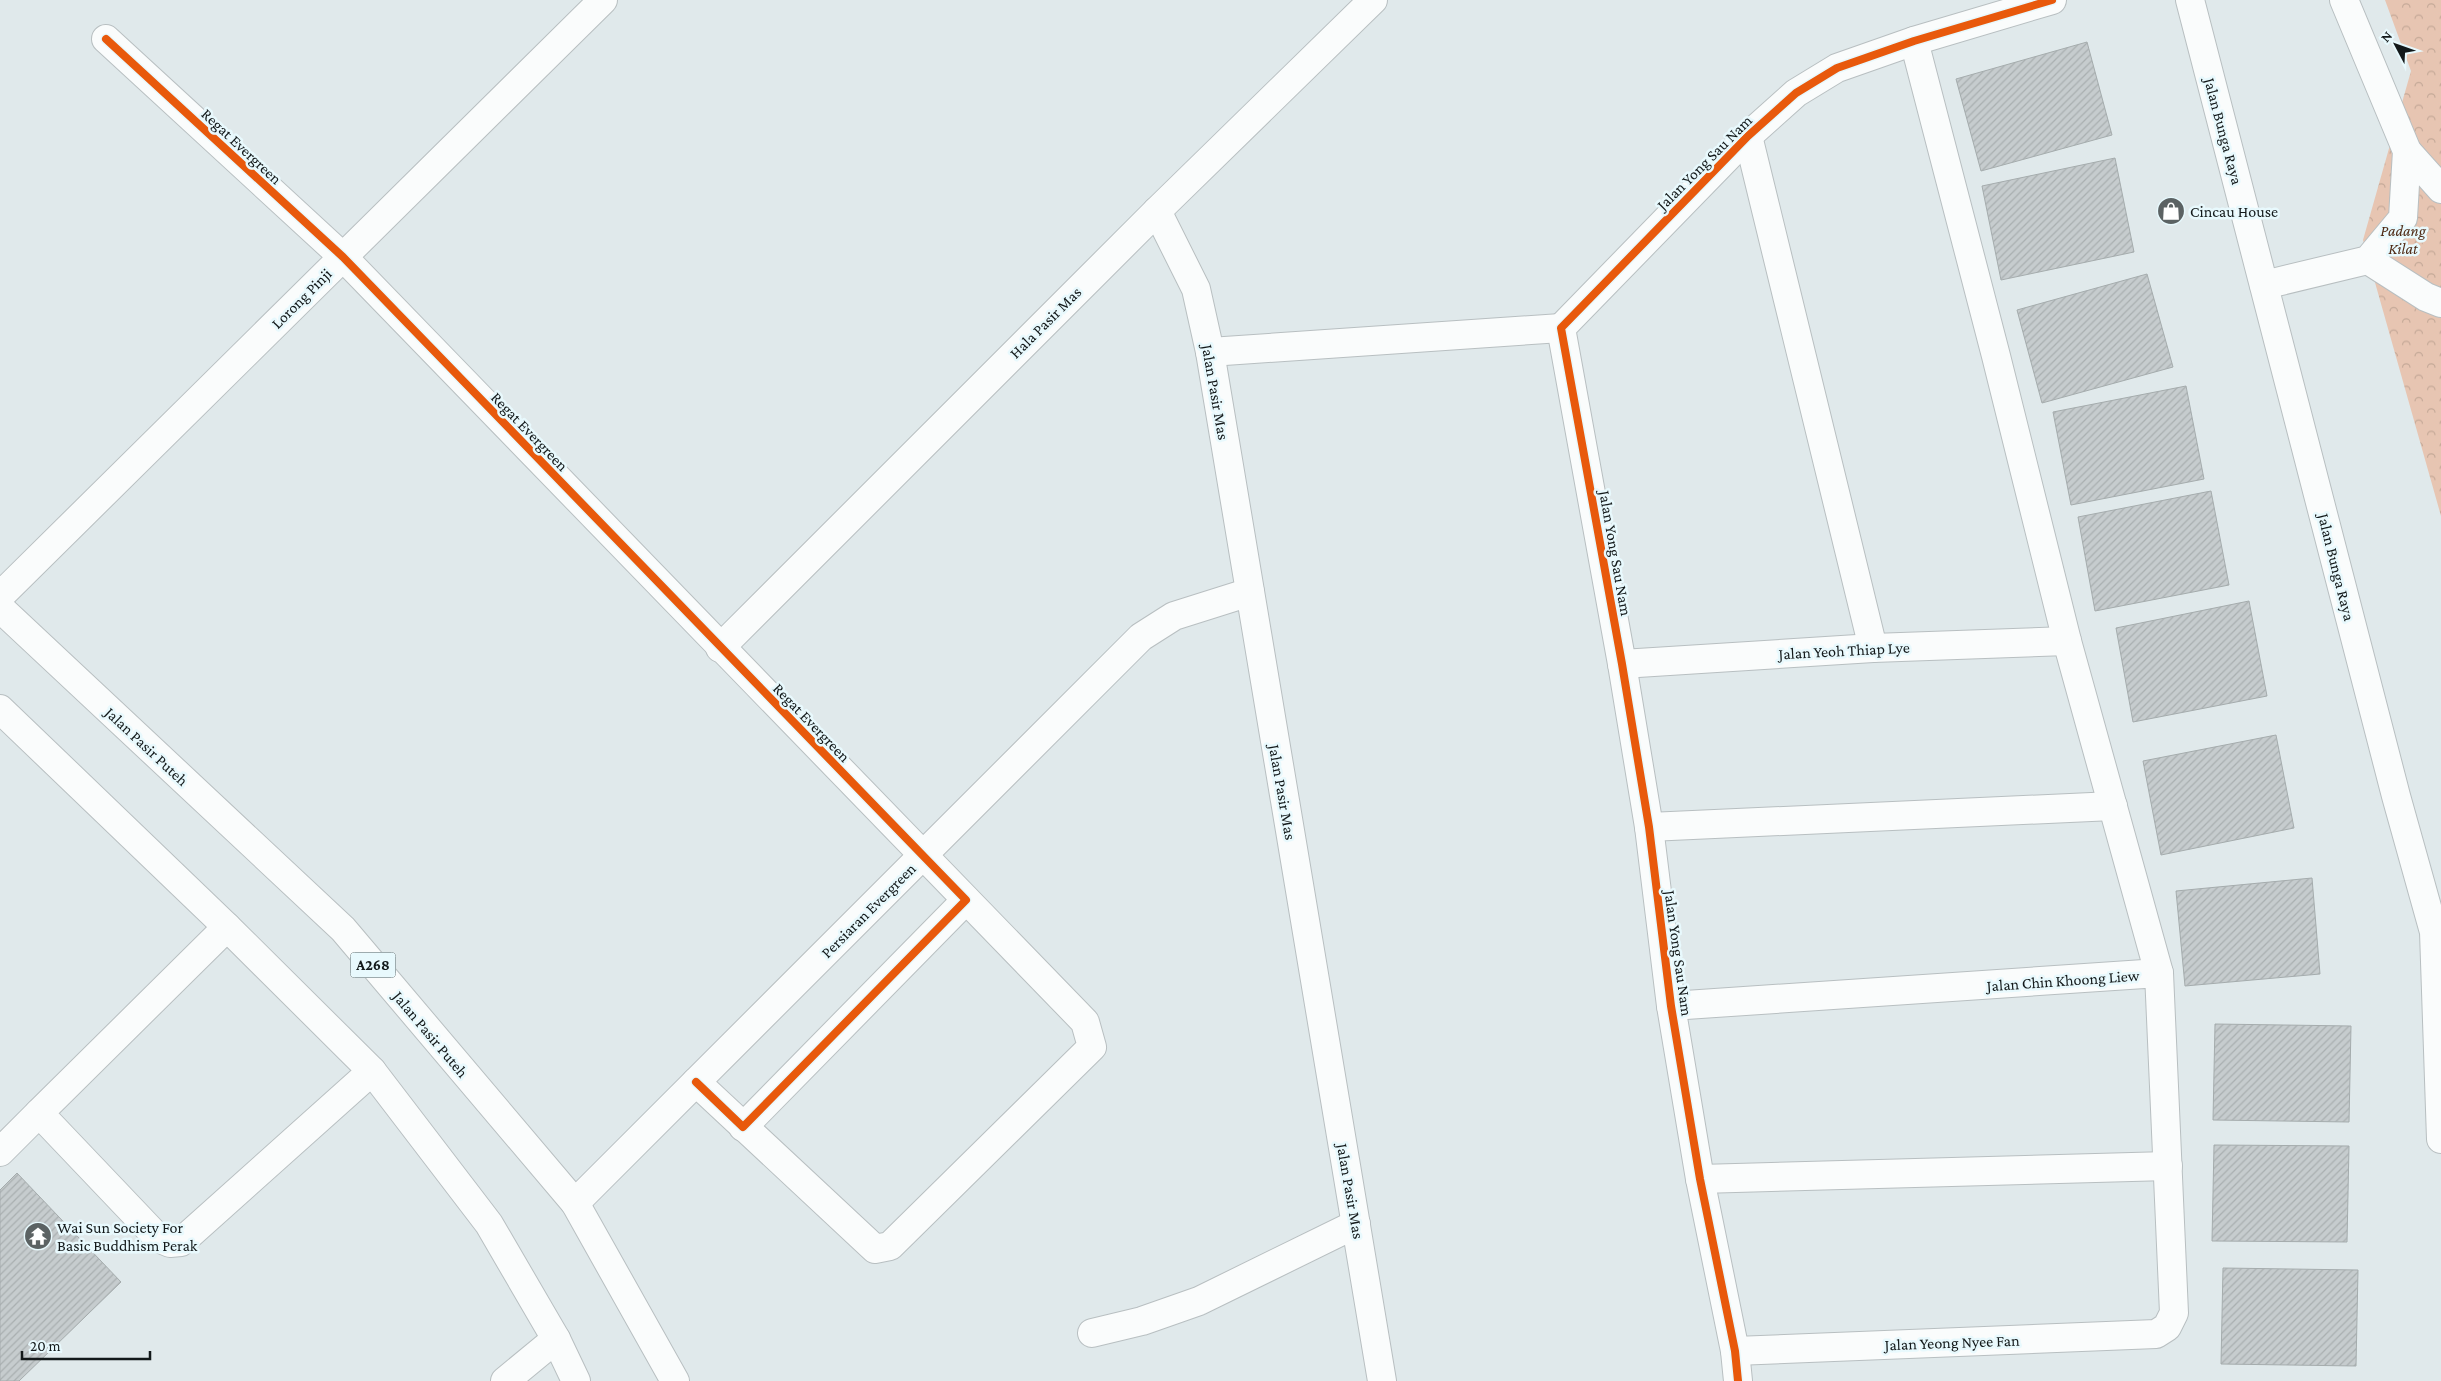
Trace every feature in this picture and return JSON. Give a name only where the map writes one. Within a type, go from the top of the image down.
[{"type":"street","name":"Lorong Pinji","points":[[0,596],[603,0]]},
{"type":"street","name":"Hala Pasir Mas","points":[[720,648],[1157,211],[1373,0]]},
{"type":"street","name":"Jalan Yong Sau Nam","points":[[1738,1381],[1735,1351],[1700,1179],[1671,1006],[1649,827],[1622,664],[1561,328],[1748,136],[1796,94],[1837,68],[1914,41],[2052,0]]},
{"type":"street","name":"Jalan Bunga Raya","points":[[2190,0],[2396,796],[2437,929],[2441,1139]]},
{"type":"street","points":[[2344,0],[2406,151],[2441,189]]},
{"type":"street","name":"Regat Evergreen","points":[[106,39],[343,257],[720,648],[1085,1022],[1092,1047],[890,1246],[875,1249],[742,1127]]},
{"type":"street","points":[[1914,41],[1996,356],[2067,641],[2158,973]]},
{"type":"street","points":[[1748,136],[1873,648]]},
{"type":"street","points":[[2264,285],[2368,260],[2403,218],[2406,151]]},
{"type":"street","name":"Jalan Pasir Mas","points":[[1157,211],[1196,289],[1210,352],[1382,1381]]},
{"type":"street","points":[[2368,260],[2426,297],[2441,302]]},
{"type":"street","points":[[1210,352],[1561,328]]},
{"type":"street","name":"Persiaran Evergreen","points":[[575,1204],[1141,637],[1174,616],[1250,592]]},
{"type":"street","name":"Jalan Pasir Puteh","points":[[0,608],[343,929],[575,1204],[676,1381]]},
{"type":"street","name":"Jalan Yeoh Thiap Lye","points":[[1622,664],[1873,648],[2067,641]]},
{"type":"street","points":[[0,709],[228,927],[372,1071],[489,1224],[556,1339],[576,1381]]},
{"type":"street","points":[[1649,827],[2113,806]]},
{"type":"street","points":[[696,1082],[742,1127],[966,900]]},
{"type":"street","points":[[0,1152],[228,927]]},
{"type":"street","name":"Jalan Chin Khoong Liew","points":[[1671,1006],[2158,973],[2174,1313],[2167,1327]]},
{"type":"street","points":[[39,1113],[158,1238],[170,1244],[181,1242],[372,1071]]},
{"type":"street","points":[[1700,1179],[2168,1166]]},
{"type":"street","points":[[1092,1334],[1142,1321],[1198,1301],[1356,1224]]},
{"type":"street","name":"Jalan Yeong Nyee Fan","points":[[1735,1351],[2156,1334],[2167,1327]]},
{"type":"street","points":[[506,1381],[556,1339]]},
{"type":"green space","name":"Padang Kilat","points":[[2385,0],[2441,0],[2441,516],[2363,240],[2411,71]]},
{"type":"building","points":[[2087,42],[2112,135],[1981,171],[1956,79]]},
{"type":"building","points":[[2115,158],[2134,252],[2001,280],[1982,186]]},
{"type":"building","points":[[2147,274],[2173,367],[2042,403],[2017,310]]},
{"type":"building","points":[[2186,386],[2204,479],[2071,505],[2053,412]]},
{"type":"building","points":[[2211,491],[2229,585],[2095,611],[2078,517]]},
{"type":"building","points":[[2249,601],[2267,696],[2133,722],[2116,628]]},
{"type":"building","points":[[2276,735],[2294,828],[2161,855],[2143,761]]},
{"type":"building","points":[[2312,878],[2320,974],[2185,986],[2176,891]]},
{"type":"building","points":[[2215,1024],[2351,1026],[2349,1122],[2213,1120]]},
{"type":"building","points":[[2214,1145],[2349,1146],[2347,1242],[2212,1241]]},
{"type":"building","name":"Wai Sun Society For Basic Buddhism Perak","points":[[17,1173],[121,1282],[19,1381],[0,1381],[0,1190]]},
{"type":"building","points":[[2223,1268],[2358,1270],[2356,1366],[2221,1364]]},
{"type":"cycle path","points":[[1738,1381],[1735,1351],[1700,1179],[1671,1006],[1649,827],[1622,664],[1561,328],[1748,136],[1796,93],[1837,68],[1914,41],[2052,0]]},
{"type":"cycle path","points":[[106,39],[343,257],[966,900],[743,1127],[696,1082]]},
{"type":"place","name":"Cincau House","points":[[2171,211]]},
{"type":"place","name":"Wai Sun Society For Basic Buddhism Perak","points":[[38,1236]]}]
